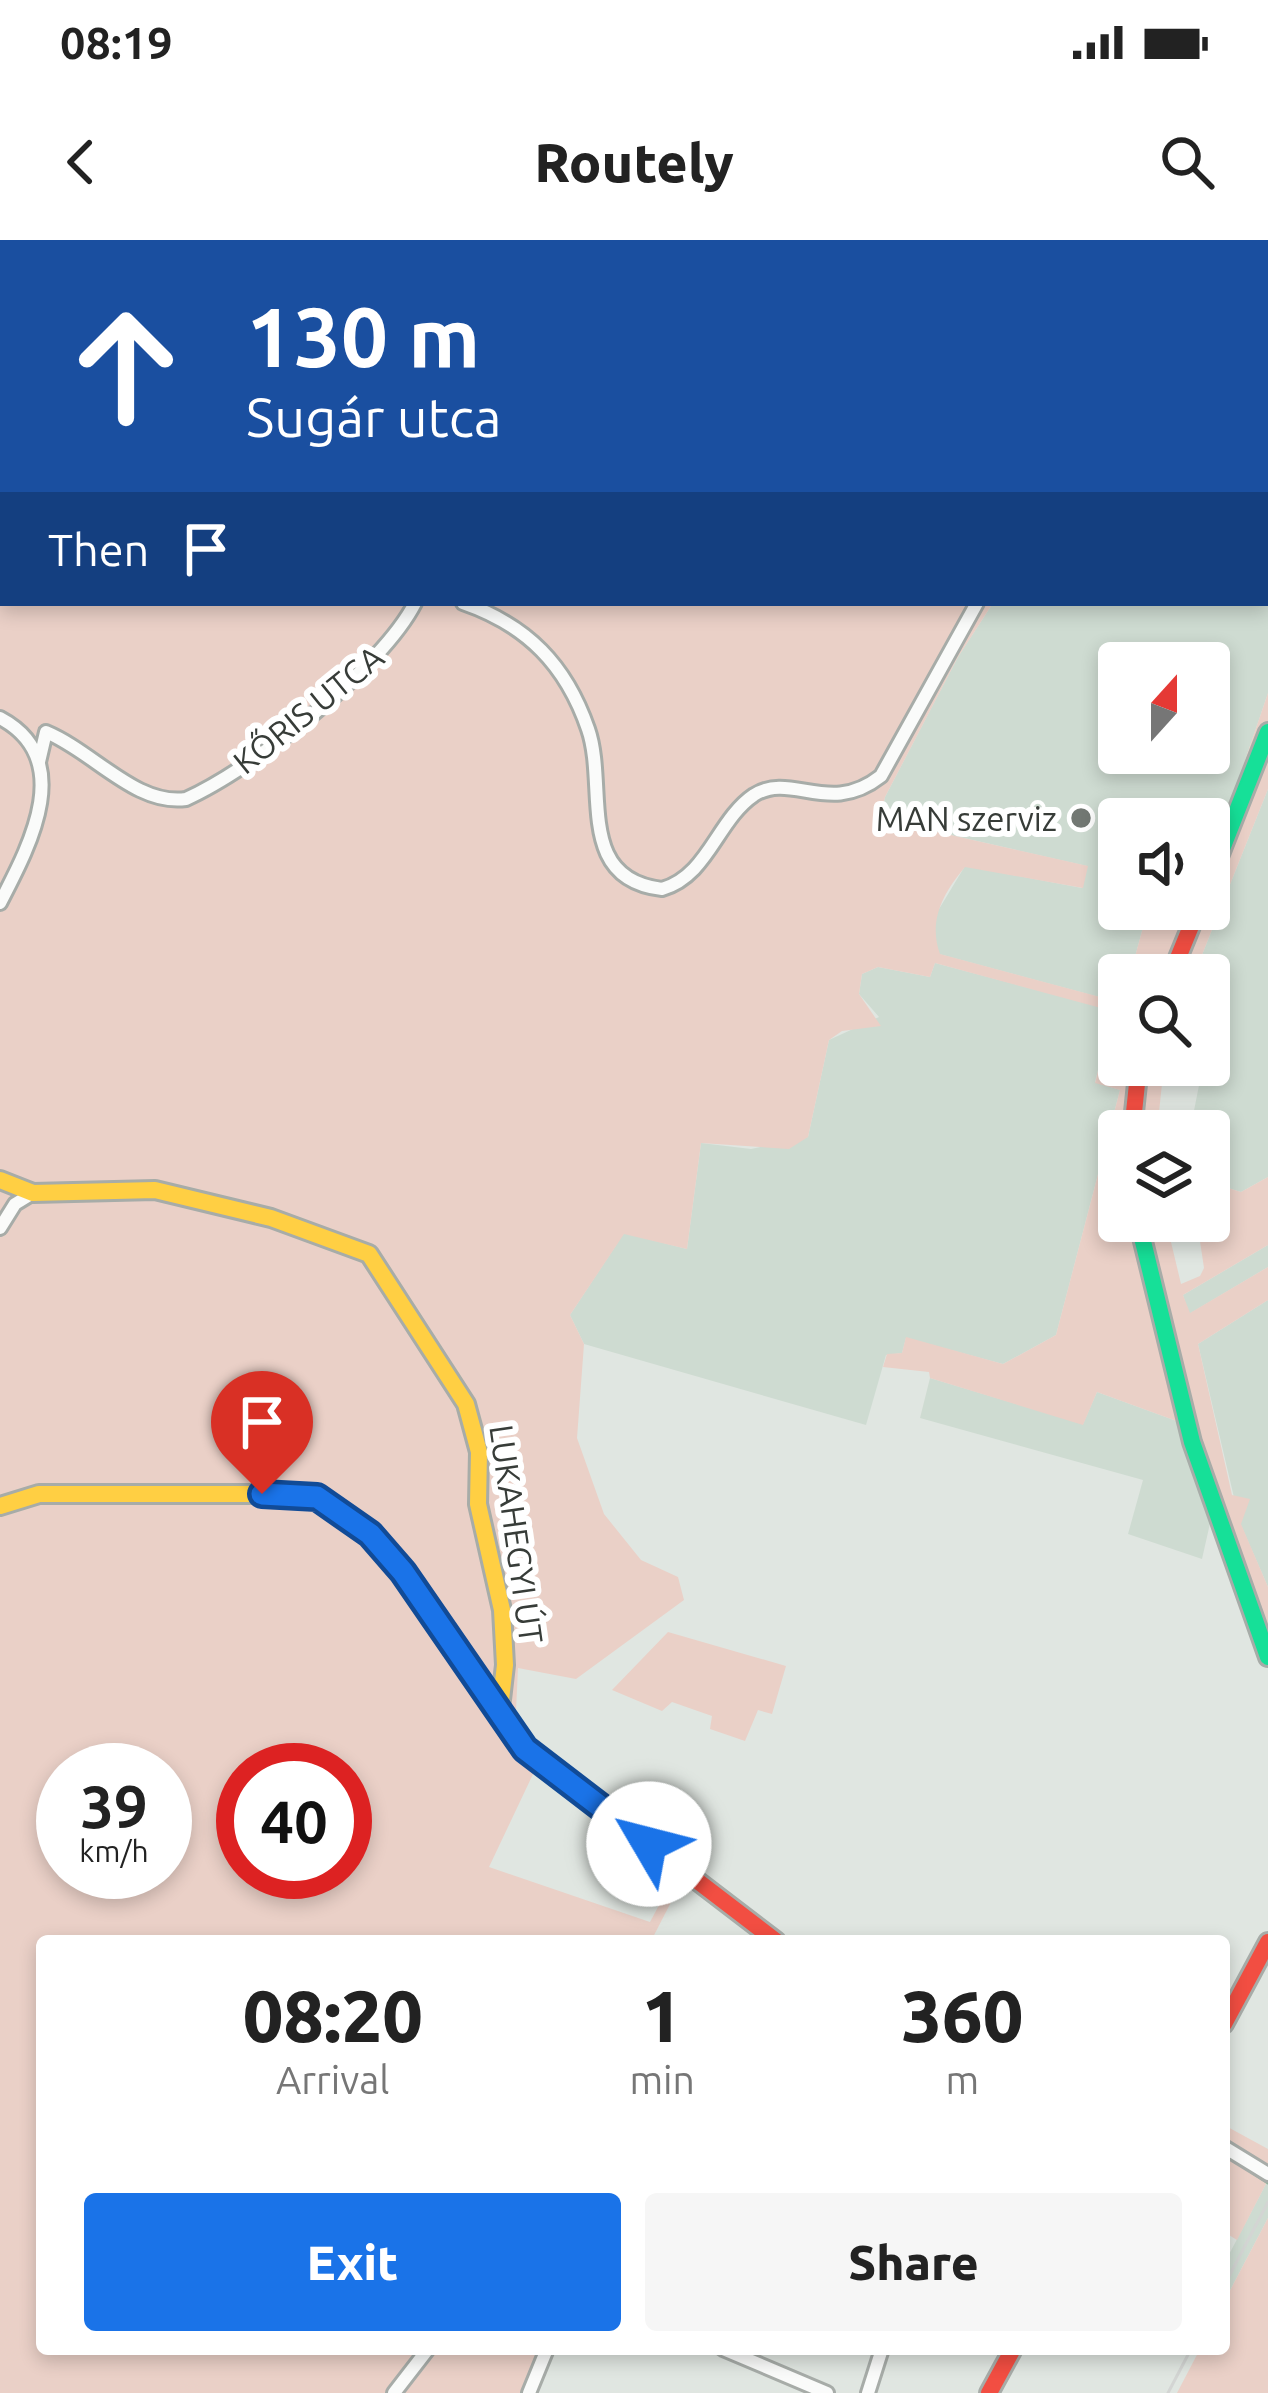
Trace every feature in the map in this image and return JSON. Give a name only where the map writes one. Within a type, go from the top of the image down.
[{"type":"street","name":"KŐRIS UTCA","points":[[46,732],[101,761],[141,793],[166,802],[185,799],[353,682],[386,651],[413,606]]},
{"type":"street","points":[[470,606],[519,628],[559,668],[588,729],[607,858],[625,877],[662,889],[693,870],[754,795],[779,789],[836,797],[859,791],[881,776],[975,606]]},
{"type":"street","points":[[0,903],[38,825],[43,787],[39,762],[46,732],[5,720]]},
{"type":"street","points":[[5,720],[39,762]]},
{"type":"street","points":[[1230,829],[1268,732]]},
{"type":"street","points":[[5,1183],[15,1204]]},
{"type":"street","name":"LUKAHEGYI ÚT","points":[[5,1183],[33,1193],[155,1190],[271,1218],[369,1255],[466,1403],[479,1452],[478,1504],[502,1610],[505,1665],[500,1717]]},
{"type":"street","points":[[0,1228],[15,1204],[33,1193]]},
{"type":"street","points":[[1143,1242],[1184,1419],[1268,1657]]},
{"type":"street","points":[[0,1506],[39,1494],[317,1497],[346,1514],[386,1551],[500,1717],[545,1767],[768,1935]]},
{"type":"street","points":[[1230,2013],[1268,1942]]},
{"type":"street","points":[[1230,2151],[1268,2174]]},
{"type":"street","points":[[394,2393],[423,2355]]},
{"type":"street","points":[[529,2393],[545,2355]]},
{"type":"street","points":[[737,2355],[826,2393]]},
{"type":"street","points":[[868,2393],[880,2355]]},
{"type":"street","points":[[989,2393],[1010,2355]]},
{"type":"shaded area","points":[[0,606],[991,606],[958,657],[885,797],[880,819],[1088,866],[1083,888],[965,867],[940,908],[936,930],[940,954],[1098,996],[1098,1007],[935,963],[930,977],[878,967],[862,974],[859,994],[881,1026],[842,1031],[829,1040],[808,1137],[789,1149],[701,1143],[687,1249],[624,1234],[570,1315],[584,1344],[577,1438],[604,1514],[641,1560],[678,1577],[684,1600],[576,1679],[518,1668],[515,1732],[683,1879],[654,1935],[36,1935],[36,2355],[540,2355],[524,2393],[0,2393]],"holes":[[[534,1772],[674,1877],[650,1922],[489,1867]]]},
{"type":"shaded area","points":[[991,606],[1268,606],[1268,693],[1230,804],[1230,798],[1098,798],[1098,930],[1142,930],[1136,954],[1098,954],[1098,997],[939,954],[932,932],[936,914],[965,866],[1082,888],[1087,866],[880,819],[885,797],[958,657]]},
{"type":"shaded area","points":[[1268,693],[1268,789],[1230,885],[1230,804]]},
{"type":"shaded area","points":[[1268,789],[1268,1177],[1241,1192],[1230,1189],[1230,1110],[1194,1110],[1199,1086],[1230,1086],[1230,954],[1202,954],[1212,930],[1230,930],[1230,885]]},
{"type":"shaded area","points":[[1142,930],[1212,930],[1202,954],[1136,954]]},
{"type":"shaded area","points":[[935,963],[1098,1006],[1095,1082],[1120,1090],[1115,1110],[1098,1110],[1098,1174],[1056,1335],[1003,1364],[906,1338],[902,1353],[886,1355],[866,1425],[584,1344],[570,1315],[624,1233],[687,1249],[701,1143],[751,1149],[808,1137],[829,1040],[879,1017],[859,994],[862,974],[878,967],[930,977]]},
{"type":"shaded area","points":[[1106,1086],[1162,1086],[1159,1110],[1115,1110],[1120,1090]]},
{"type":"shaded area","points":[[1098,1174],[1098,1242],[1171,1242],[1181,1284],[1200,1276],[1204,1268],[1200,1242],[1230,1242],[1230,1189],[1241,1192],[1268,1177],[1268,1245],[1183,1295],[1190,1313],[1268,1267],[1268,1300],[1198,1344],[1232,1495],[1250,1499],[1241,1524],[1268,1587],[1268,1655],[1182,1423],[1097,1392],[1083,1425],[930,1378],[929,1372],[883,1367],[887,1354],[902,1353],[906,1337],[1003,1364],[1056,1335]]},
{"type":"shaded area","points":[[1268,1245],[1268,1267],[1189,1314],[1183,1295]]},
{"type":"shaded area","points":[[1268,1300],[1268,1587],[1240,1523],[1198,1344]]},
{"type":"shaded area","points":[[930,1378],[1083,1424],[1097,1392],[1182,1423],[1211,1519],[1202,1559],[1128,1534],[1143,1480],[920,1418]]},
{"type":"shaded area","points":[[668,1632],[786,1666],[772,1714],[758,1710],[745,1741],[710,1729],[712,1716],[672,1702],[662,1711],[612,1690]]},
{"type":"shaded area","points":[[1230,2128],[1268,2149],[1268,2180],[1237,2240],[1230,2236]]},
{"type":"shaded area","points":[[1268,2180],[1268,2218],[1230,2291],[1230,2253]]},
{"type":"shaded area","points":[[1268,2218],[1268,2393],[1177,2393],[1197,2355],[1230,2355],[1230,2291]]},
{"type":"waterway","points":[[1230,2158],[1268,2183]]},
{"type":"railway","points":[[1230,2275],[1268,2202]]},
{"type":"railway","points":[[1168,2393],[1188,2355]]},
{"type":"traffic: fast","points":[[1230,829],[1268,732]]},
{"type":"traffic: fast","points":[[1143,1242],[1192,1442],[1268,1657]]},
{"type":"traffic: slow","points":[[0,1180],[33,1193],[155,1190],[271,1218],[369,1254],[466,1404],[479,1452],[478,1504],[502,1610],[505,1665],[499,1717]]},
{"type":"traffic: slow","points":[[0,1506],[39,1494],[306,1494],[346,1514],[386,1551],[488,1697]]},
{"type":"traffic: jam","points":[[1180,954],[1189,930]]},
{"type":"traffic: jam","points":[[1134,1110],[1137,1086]]},
{"type":"traffic: jam","points":[[488,1697],[525,1749],[768,1935]]},
{"type":"traffic: jam","points":[[1230,2013],[1268,1942]]},
{"type":"traffic: jam","points":[[989,2393],[1010,2355]]},
{"type":"place","name":"MAN szerviz","points":[[1081,818]]},
{"type":"route","points":[[262,1494],[317,1497],[370,1534],[403,1572],[452,1651],[525,1749],[649,1844]]}]
